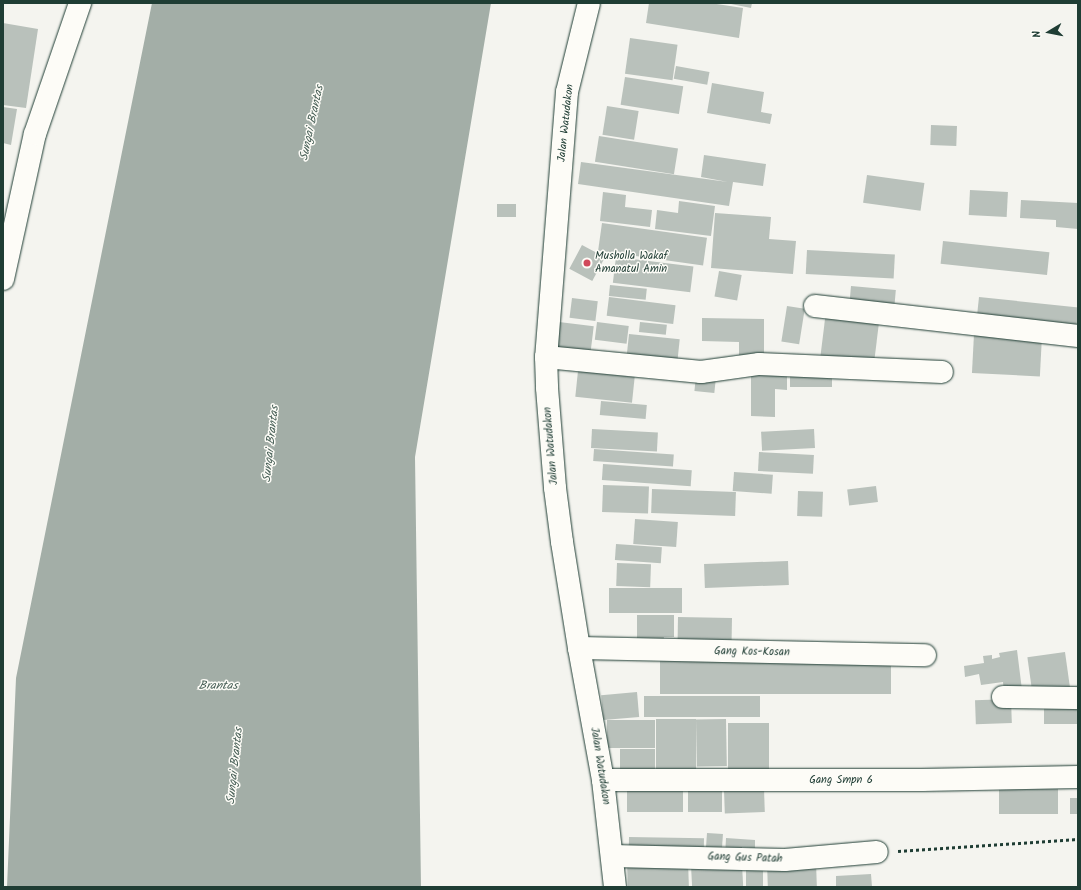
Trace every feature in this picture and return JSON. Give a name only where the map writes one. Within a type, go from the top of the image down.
[{"type":"street","points":[[3,279],[35,134],[80,3]]},
{"type":"street","name":"Jalan Watudakon","points":[[589,3],[568,92],[546,356],[555,488],[579,648],[603,780],[615,887]]},
{"type":"street","points":[[815,306],[1078,336]]},
{"type":"street","points":[[546,356],[701,372],[759,364],[942,372]]},
{"type":"street","name":"Gang Kos-Kosan","points":[[579,648],[925,655]]},
{"type":"street","points":[[1003,696],[1078,698]]},
{"type":"street","name":"Gang Smpn 6","points":[[603,780],[914,780],[1078,777]]},
{"type":"street","name":"Gang Gus Patah","points":[[612,856],[785,860],[877,852]]},
{"type":"path","points":[[877,852],[1078,839]]},
{"type":"water","name":"Brantas","points":[[152,3],[491,3],[415,457],[421,887],[7,887],[16,678]]},
{"type":"building","points":[[649,3],[710,3],[743,8],[739,38],[646,23]]},
{"type":"building","points":[[726,3],[752,3],[751,8]]},
{"type":"building","points":[[3,23],[38,29],[26,108],[3,105]]},
{"type":"building","points":[[630,38],[678,45],[673,80],[625,74]]},
{"type":"building","points":[[676,66],[709,72],[707,85],[674,79]]},
{"type":"building","points":[[625,77],[683,86],[679,114],[621,105]]},
{"type":"building","points":[[712,83],[764,92],[761,112],[772,114],[770,124],[707,113]]},
{"type":"building","points":[[607,106],[639,111],[634,140],[602,135]]},
{"type":"building","points":[[3,107],[17,109],[11,145],[3,143]]},
{"type":"building","points":[[931,125],[957,126],[956,146],[930,145]]},
{"type":"building","points":[[599,136],[678,149],[674,174],[595,162]]},
{"type":"building","points":[[704,155],[766,164],[763,186],[733,182],[729,206],[578,184],[581,162],[728,182],[701,177]]},
{"type":"building","points":[[867,175],[924,183],[921,211],[863,203]]},
{"type":"building","points":[[970,190],[1008,192],[1007,217],[969,215]]},
{"type":"building","points":[[603,192],[626,195],[625,207],[652,210],[650,227],[600,221]]},
{"type":"building","points":[[1021,200],[1078,203],[1078,229],[1056,227],[1056,220],[1020,218]]},
{"type":"building","points":[[679,201],[715,206],[711,236],[655,229],[657,210],[678,213]]},
{"type":"building","points":[[497,204],[516,204],[516,217],[497,217]]},
{"type":"building","points":[[715,213],[771,217],[769,239],[796,241],[793,274],[711,268]]},
{"type":"building","points":[[602,223],[707,238],[703,265],[598,251]]},
{"type":"building","points":[[943,241],[1049,252],[1047,275],[941,264]]},
{"type":"building","name":"Musholla Wakaf Amanatul Amin","points":[[582,245],[605,257],[592,281],[569,269]]},
{"type":"building","points":[[807,250],[895,255],[894,279],[806,274]]},
{"type":"building","points":[[616,257],[693,267],[690,292],[613,283]]},
{"type":"building","points":[[719,271],[742,275],[737,301],[714,297]]},
{"type":"building","points":[[610,285],[647,289],[646,300],[609,296]]},
{"type":"building","points":[[851,286],[896,290],[894,311],[849,307]]},
{"type":"building","points":[[609,297],[676,305],[673,324],[607,316]]},
{"type":"building","points":[[979,297],[1078,307],[1076,332],[976,322]]},
{"type":"building","points":[[572,298],[598,301],[595,321],[570,318]]},
{"type":"building","points":[[787,306],[805,309],[799,344],[781,342]]},
{"type":"building","points":[[826,311],[880,318],[874,366],[820,360]]},
{"type":"building","points":[[702,318],[764,319],[764,356],[739,355],[739,342],[702,341]]},
{"type":"building","points":[[559,322],[594,326],[591,351],[556,347]]},
{"type":"building","points":[[597,322],[629,326],[627,344],[595,340]]},
{"type":"building","points":[[640,322],[667,325],[666,335],[639,332]]},
{"type":"building","points":[[629,334],[680,339],[677,361],[627,356]]},
{"type":"building","points":[[974,334],[1042,338],[1040,377],[972,373]]},
{"type":"building","points":[[751,367],[787,367],[787,390],[775,389],[775,417],[751,416]]},
{"type":"building","points":[[790,368],[832,368],[832,387],[790,387]]},
{"type":"building","points":[[578,371],[635,377],[632,403],[575,397]]},
{"type":"building","points":[[696,376],[716,378],[714,393],[694,391]]},
{"type":"building","points":[[601,401],[647,405],[646,419],[600,415]]},
{"type":"building","points":[[592,429],[658,432],[657,451],[591,448]]},
{"type":"building","points":[[814,429],[815,448],[762,451],[761,432]]},
{"type":"building","points":[[594,449],[674,455],[673,467],[593,461]]},
{"type":"building","points":[[759,452],[814,455],[813,474],[758,471]]},
{"type":"building","points":[[603,464],[692,470],[691,486],[602,480]]},
{"type":"building","points":[[734,472],[773,475],[772,494],[733,491]]},
{"type":"building","points":[[603,485],[649,487],[648,514],[602,512]]},
{"type":"building","points":[[876,486],[878,502],[849,505],[847,490]]},
{"type":"building","points":[[652,489],[736,492],[735,516],[651,513]]},
{"type":"building","points":[[798,491],[823,492],[822,517],[797,516]]},
{"type":"building","points":[[635,519],[678,522],[676,547],[633,544]]},
{"type":"building","points":[[616,544],[662,547],[661,563],[615,560]]},
{"type":"building","points":[[788,561],[789,585],[705,588],[704,564]]},
{"type":"building","points":[[617,563],[651,564],[650,587],[616,586]]},
{"type":"building","points":[[609,588],[682,588],[682,613],[609,613]]},
{"type":"building","points":[[637,615],[674,615],[674,637],[664,637],[663,644],[637,643]]},
{"type":"building","points":[[678,617],[732,618],[732,643],[678,642]]},
{"type":"building","points":[[1017,650],[1022,690],[1004,693],[1003,682],[981,685],[979,674],[965,677],[964,666],[984,663],[983,656],[992,655],[992,659],[1000,657],[999,653]]},
{"type":"building","points":[[1065,652],[1070,689],[1033,694],[1027,657]]},
{"type":"building","points":[[660,659],[891,659],[891,694],[660,694]]},
{"type":"building","points":[[637,692],[639,717],[603,720],[601,695]]},
{"type":"building","points":[[644,696],[760,696],[760,717],[644,717]]},
{"type":"building","points":[[1011,699],[1012,723],[976,724],[975,700]]},
{"type":"building","points":[[1044,703],[1078,703],[1078,724],[1044,724]]},
{"type":"building","points":[[656,719],[696,719],[696,776],[656,776]]},
{"type":"building","points":[[726,719],[727,766],[697,767],[696,720]]},
{"type":"building","points":[[607,720],[655,720],[655,748],[607,748]]},
{"type":"building","points":[[728,723],[769,723],[769,773],[728,773]]},
{"type":"building","points":[[620,749],[655,749],[655,775],[620,775]]},
{"type":"building","points":[[688,789],[722,789],[722,812],[688,812]]},
{"type":"building","points":[[764,789],[765,812],[725,813],[724,790]]},
{"type":"building","points":[[999,789],[1058,789],[1058,814],[999,814]]},
{"type":"building","points":[[627,791],[683,791],[683,812],[627,812]]},
{"type":"building","points":[[1070,798],[1078,798],[1078,814],[1070,814]]},
{"type":"building","points":[[707,833],[723,834],[721,858],[705,857]]},
{"type":"building","points":[[629,837],[704,838],[704,856],[629,855]]},
{"type":"building","points":[[726,838],[755,840],[755,848],[742,847],[741,858],[725,857]]},
{"type":"building","points":[[688,861],[689,887],[628,887],[627,863]]},
{"type":"building","points":[[816,862],[817,887],[768,887],[767,864]]},
{"type":"building","points":[[742,864],[743,886],[692,887],[691,867]]},
{"type":"building","points":[[746,867],[763,867],[763,886],[746,886]]},
{"type":"building","points":[[871,874],[872,887],[836,887],[836,876]]},
{"type":"place","name":"Musholla Wakaf Amanatul Amin","points":[[587,263]]},
{"type":"water label","name":"Sungai Brantas","points":[[312,123]]},
{"type":"water label","name":"Sungai Brantas","points":[[271,444]]},
{"type":"water label","name":"Sungai Brantas","points":[[235,766]]}]
